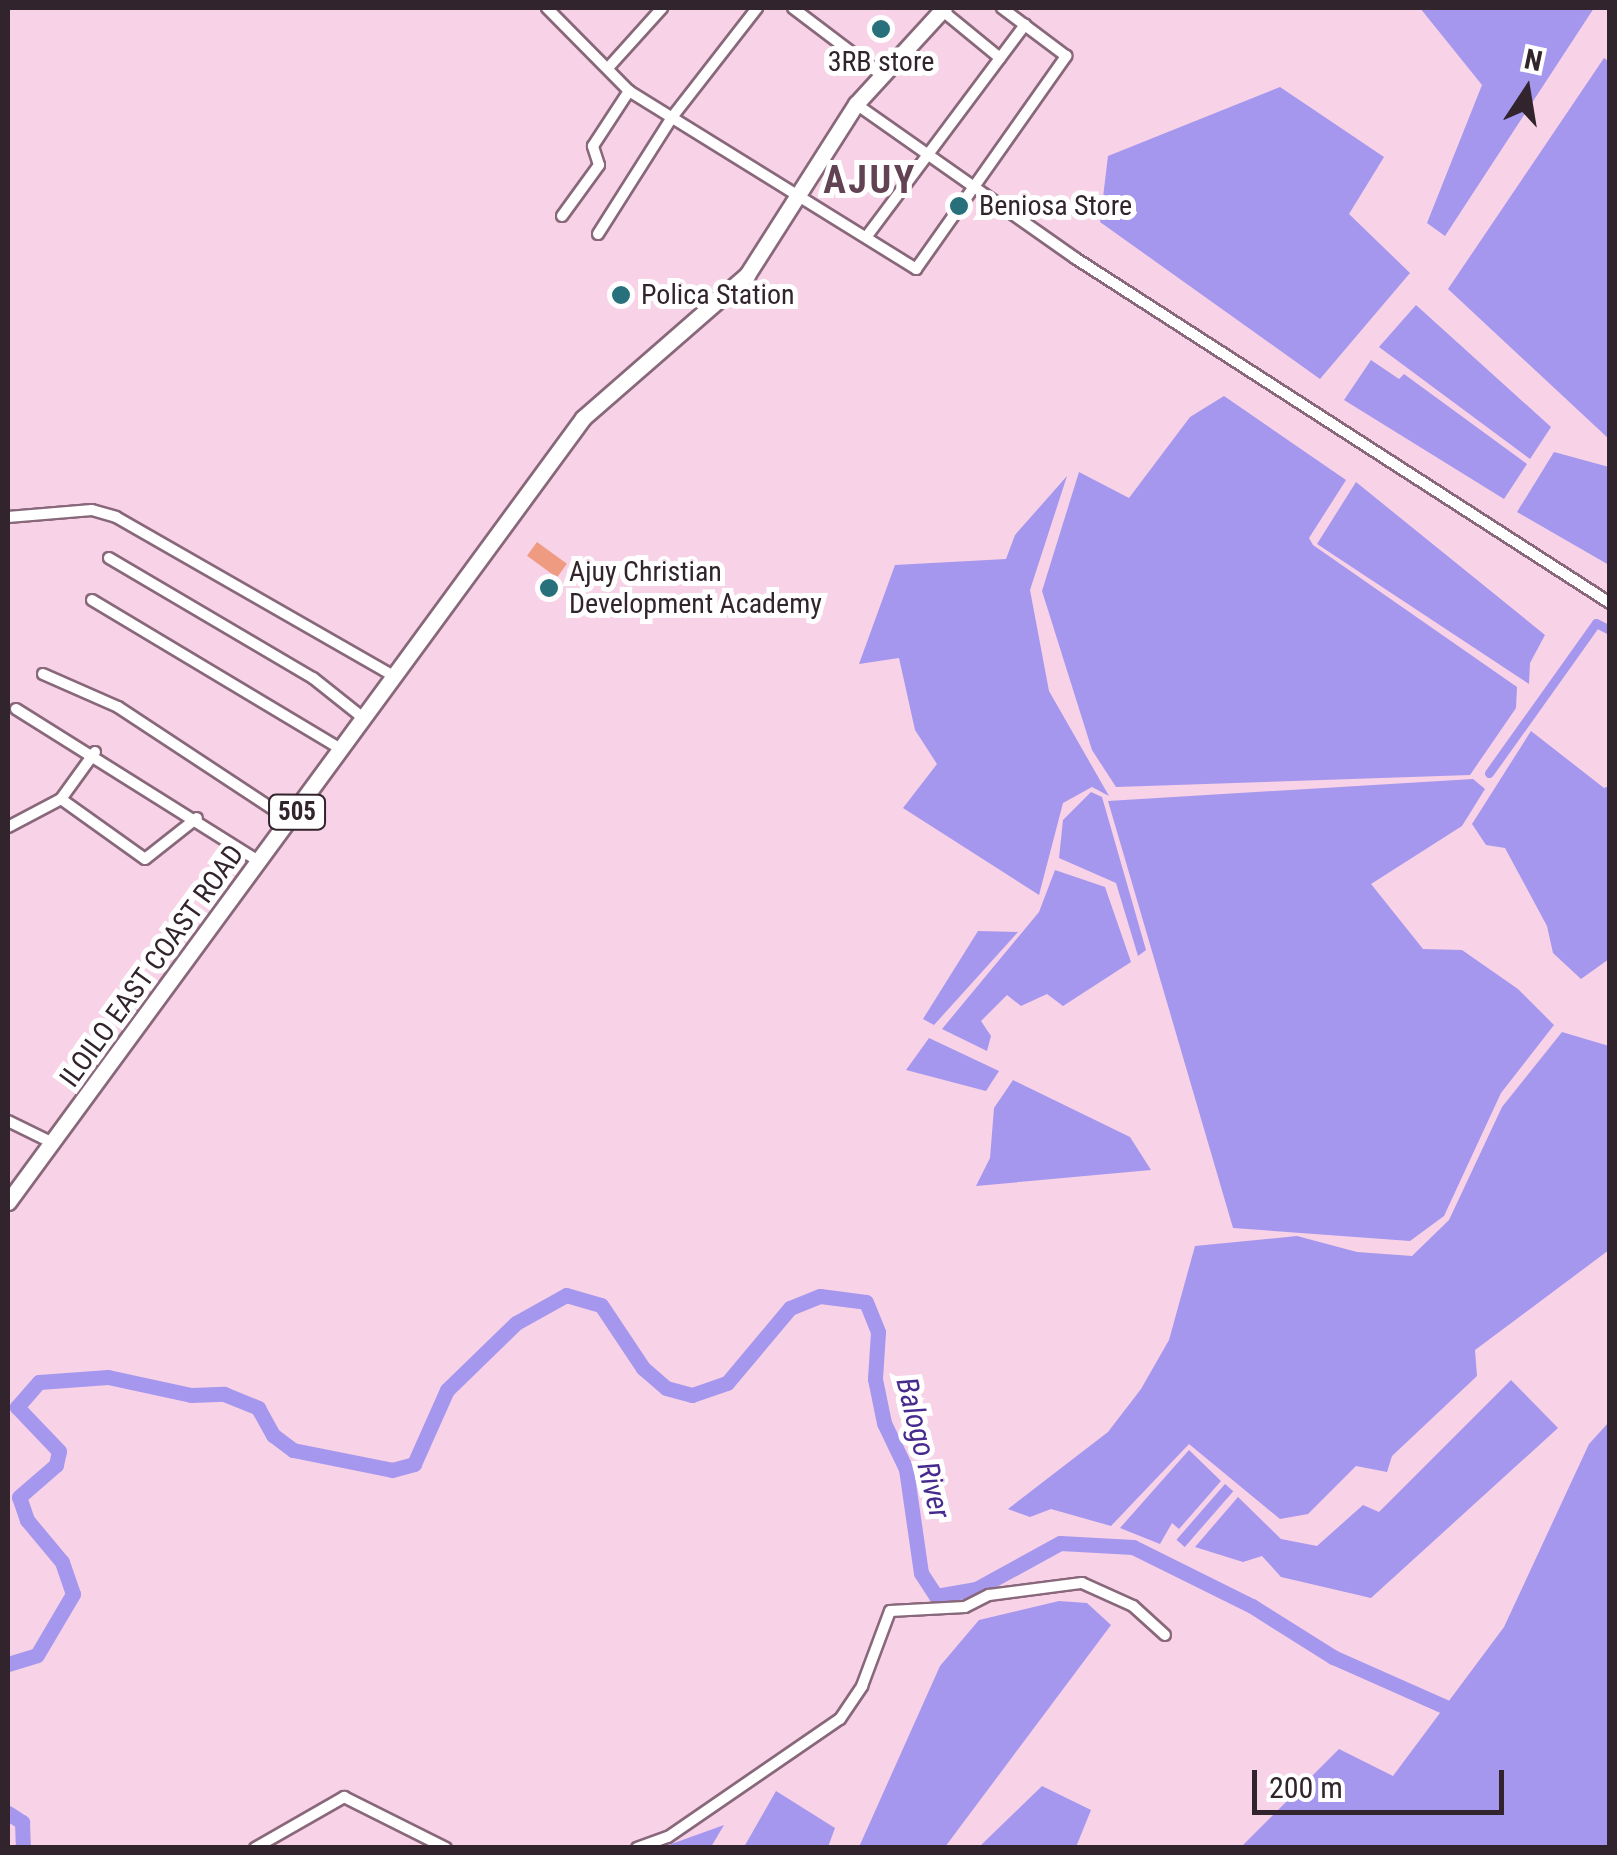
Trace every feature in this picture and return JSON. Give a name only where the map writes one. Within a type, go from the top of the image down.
[{"type":"main road","name":"505","points":[[797,192],[856,104],[942,8]]},
{"type":"main road","name":"ILOILO EAST COAST ROAD","points":[[8,1202],[583,418],[747,275],[797,192]]},
{"type":"street","points":[[547,8],[629,90],[916,269],[1066,56],[1002,8]]},
{"type":"street","points":[[608,68],[662,8]]},
{"type":"street","points":[[598,234],[673,116],[757,8]]},
{"type":"street","points":[[792,8],[883,76]]},
{"type":"street","points":[[942,8],[1000,58]]},
{"type":"street","points":[[867,236],[930,158],[1025,25]]},
{"type":"street","points":[[562,216],[599,165],[593,146],[629,90]]},
{"type":"street","points":[[856,104],[971,187],[1610,603]]},
{"type":"street","points":[[8,517],[92,510],[116,517],[394,676]]},
{"type":"street","points":[[109,558],[312,678],[362,717]]},
{"type":"street","points":[[92,600],[341,749]]},
{"type":"street","points":[[43,674],[118,707],[290,821]]},
{"type":"street","points":[[16,708],[94,752],[260,862]]},
{"type":"street","points":[[8,827],[61,799],[94,752]]},
{"type":"street","points":[[61,799],[144,859],[197,818]]},
{"type":"street","points":[[8,1121],[53,1143]]},
{"type":"street","points":[[637,1848],[668,1837],[840,1719],[862,1686],[890,1611],[965,1608],[989,1596],[1082,1584],[1133,1606],[1164,1634]]},
{"type":"street","points":[[256,1848],[344,1797],[446,1848]]},
{"type":"shaded area","points":[[1420,8],[1594,8],[1445,236],[1427,223],[1482,85]]},
{"type":"shaded area","points":[[1604,58],[1610,62],[1609,439],[1448,289]]},
{"type":"shaded area","points":[[1280,87],[1384,157],[1349,214],[1410,273],[1320,379],[1100,222],[1108,156]]},
{"type":"shaded area","points":[[1416,305],[1551,427],[1530,459],[1379,347]]},
{"type":"shaded area","points":[[1371,360],[1399,379],[1404,374],[1527,464],[1504,499],[1344,400]]},
{"type":"shaded area","points":[[1224,396],[1346,480],[1309,538],[1313,545],[1517,687],[1516,708],[1470,775],[1116,787],[1092,750],[1042,591],[1079,472],[1129,498],[1190,417]]},
{"type":"shaded area","points":[[1554,452],[1609,467],[1609,565],[1517,512]]},
{"type":"shaded area","points":[[1067,476],[1030,590],[1049,691],[1109,796],[1092,787],[1063,803],[1039,895],[903,808],[937,764],[915,730],[899,658],[859,664],[895,565],[1006,559],[1015,535]]},
{"type":"shaded area","points":[[1356,482],[1545,635],[1530,663],[1529,684],[1317,544]]},
{"type":"shaded area","points":[[537,542],[567,564],[557,578],[527,556]]},
{"type":"shaded area","points":[[1531,731],[1604,788],[1609,786],[1609,959],[1581,979],[1553,953],[1547,926],[1505,848],[1486,845],[1472,824]]},
{"type":"shaded area","points":[[1473,779],[1485,789],[1462,826],[1371,884],[1423,949],[1462,950],[1518,989],[1554,1025],[1501,1093],[1444,1216],[1410,1241],[1233,1228],[1108,801]]},
{"type":"shaded area","points":[[1091,792],[1102,797],[1146,950],[1138,956],[1116,883],[1059,858],[1063,820]]},
{"type":"shaded area","points":[[1055,870],[1105,887],[1131,962],[1063,1006],[1047,994],[1021,1006],[1007,995],[981,1021],[991,1036],[987,1051],[942,1029],[1039,912]]},
{"type":"shaded area","points":[[978,931],[1018,932],[934,1025],[923,1019]]},
{"type":"shaded area","points":[[1562,1032],[1609,1046],[1609,1250],[1475,1350],[1477,1376],[1392,1456],[1387,1472],[1356,1466],[1308,1514],[1280,1519],[1189,1444],[1111,1526],[1051,1509],[1030,1517],[1008,1509],[1108,1432],[1141,1389],[1169,1340],[1195,1246],[1297,1236],[1357,1252],[1412,1256],[1449,1220],[1502,1107]]},
{"type":"shaded area","points":[[929,1038],[999,1071],[986,1091],[906,1070]]},
{"type":"shaded area","points":[[1013,1080],[1130,1137],[1151,1170],[976,1186],[990,1158],[994,1108]]},
{"type":"shaded area","points":[[1511,1380],[1558,1428],[1371,1598],[1281,1577],[1262,1556],[1243,1562],[1195,1547],[1238,1497],[1281,1539],[1317,1546],[1363,1505],[1379,1512]]},
{"type":"shaded area","points":[[1609,1422],[1609,1847],[1241,1847],[1339,1749],[1393,1776],[1504,1627],[1589,1444]]},
{"type":"shaded area","points":[[1189,1450],[1221,1481],[1179,1529],[1172,1523],[1160,1544],[1120,1528]]},
{"type":"shaded area","points":[[1225,1484],[1233,1491],[1185,1547],[1176,1540]]},
{"type":"shaded area","points":[[1059,1601],[1087,1603],[1111,1625],[945,1847],[859,1847],[940,1666],[979,1620]]},
{"type":"shaded area","points":[[1042,1786],[1091,1810],[1076,1847],[979,1847]]},
{"type":"shaded area","points":[[776,1791],[835,1828],[828,1847],[744,1847]]},
{"type":"shaded area","points":[[724,1825],[711,1847],[663,1847]]},
{"type":"waterway","points":[[1489,773],[1596,623],[1610,630]]},
{"type":"waterway","name":"Balogo River","points":[[8,1664],[37,1655],[73,1594],[62,1562],[27,1520],[19,1497],[56,1465],[59,1451],[17,1407],[39,1382],[108,1377],[191,1395],[224,1394],[258,1408],[273,1435],[293,1450],[392,1470],[414,1464],[447,1390],[516,1323],[566,1295],[601,1305],[643,1368],[666,1388],[692,1395],[727,1383],[790,1308],[820,1296],[866,1302],[878,1332],[875,1379],[884,1423],[906,1469],[921,1573],[936,1596],[976,1589],[1060,1543],[1133,1547],[1252,1606],[1333,1657],[1446,1707]]},
{"type":"waterway","name":"Balogo River","points":[[8,1813],[22,1822],[23,1848]]},
{"type":"place","name":"3RB store","points":[[881,29]]},
{"type":"place","name":"Beniosa Store","points":[[959,206]]},
{"type":"place","name":"Polica Station","points":[[621,295]]},
{"type":"place","name":"Ajuy Christian Development Academy","points":[[549,588]]},
{"type":"district","name":"AJUY","points":[[870,181]]}]
